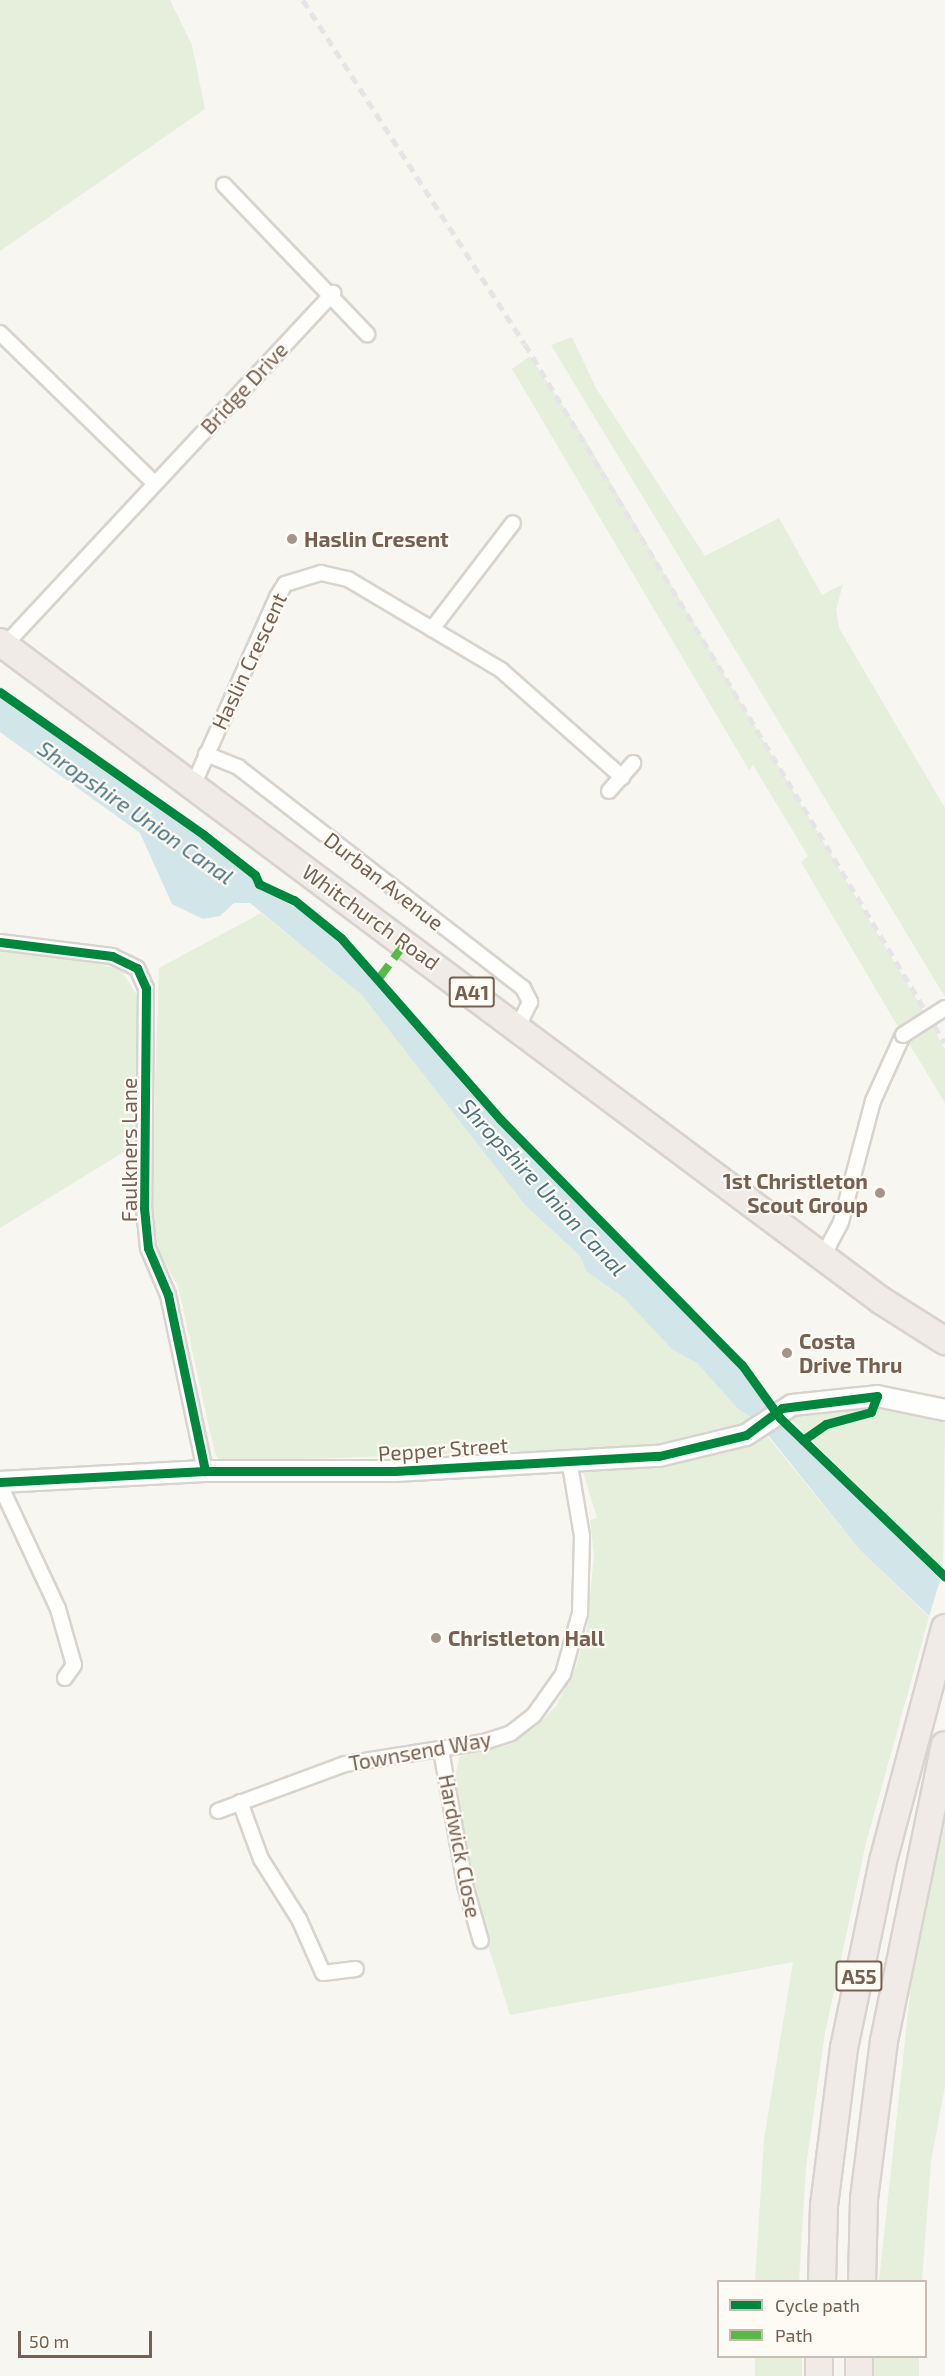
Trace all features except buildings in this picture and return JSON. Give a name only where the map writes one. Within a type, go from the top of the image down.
[{"type":"highway","name":"Whitchurch Road","points":[[2,644],[192,788],[518,1027],[823,1256],[945,1341]]},
{"type":"highway","name":"A55","points":[[822,2280],[824,2206],[844,2048],[883,1861],[945,1628]]},
{"type":"highway","name":"A55","points":[[862,2280],[864,2199],[884,2041],[945,1745]]},
{"type":"highway","points":[[819,2358],[819,2376]]},
{"type":"highway","points":[[859,2358],[859,2376]]},
{"type":"street","points":[[224,185],[333,293],[367,334]]},
{"type":"street","name":"Bridge Drive","points":[[2,644],[333,293]]},
{"type":"street","points":[[0,333],[154,483]]},
{"type":"street","points":[[432,629],[513,523]]},
{"type":"street","name":"Haslin Crescent","points":[[192,788],[285,584],[321,573],[348,579],[501,670],[622,777]]},
{"type":"street","name":"Durban Avenue","points":[[206,754],[238,767],[523,988],[530,1002],[518,1027]]},
{"type":"street","points":[[609,791],[633,763]]},
{"type":"street","name":"Faulkners Lane","points":[[0,942],[76,948],[137,968],[146,988],[149,1026],[144,1208],[148,1248],[168,1295],[205,1471]]},
{"type":"street","points":[[823,1256],[841,1222],[873,1101],[903,1035],[945,1008]]},
{"type":"street","name":"Pepper Street","points":[[0,1483],[205,1471],[395,1471],[568,1459],[659,1456],[734,1440],[757,1428],[782,1408],[877,1396],[945,1410]]},
{"type":"street","name":"Townsend Way","points":[[218,1811],[345,1764],[441,1750],[511,1733],[549,1699],[563,1674],[584,1574],[568,1459]]},
{"type":"street","points":[[0,1483],[58,1609],[74,1665],[65,1678]]},
{"type":"street","name":"Hardwick Close","points":[[441,1750],[465,1885],[481,1941]]},
{"type":"street","points":[[240,1802],[261,1859],[299,1919],[322,1973],[356,1969]]},
{"type":"green space","points":[[0,0],[170,0],[192,45],[205,109],[0,251]]},
{"type":"green space","points":[[572,337],[596,388],[705,556],[779,518],[822,595],[843,584],[836,610],[839,628],[945,808],[945,997],[551,345]]},
{"type":"green space","points":[[530,356],[586,441],[924,1012],[898,1027],[801,862],[808,856],[753,765],[749,770],[512,369]]},
{"type":"green space","points":[[261,913],[363,995],[525,1205],[580,1256],[586,1271],[624,1298],[672,1348],[697,1363],[738,1409],[756,1420],[643,1447],[221,1462],[215,1454],[178,1286],[160,1254],[151,1209],[159,968]]},
{"type":"green space","points":[[0,950],[70,955],[121,970],[140,1000],[142,1033],[132,1147],[0,1228]]},
{"type":"green space","points":[[932,1027],[945,1049],[945,1103],[908,1042]]},
{"type":"green space","points":[[881,1405],[945,1423],[943,1570],[786,1415]]},
{"type":"green space","points":[[763,1431],[860,1550],[929,1617],[866,1843],[825,2033],[806,2167],[799,2280],[755,2280],[764,2139],[793,1962],[510,2015],[469,1884],[454,1780],[460,1756],[508,1745],[536,1727],[556,1706],[576,1667],[587,1628],[594,1555],[590,1520],[597,1518],[583,1472],[760,1442]]},
{"type":"green space","points":[[945,1814],[945,2086],[931,2162],[922,2280],[879,2280],[913,1966]]},
{"type":"green space","points":[[755,2358],[802,2358],[802,2376],[755,2376]]},
{"type":"green space","points":[[873,2358],[919,2358],[919,2376],[873,2376]]},
{"type":"water","name":"Shropshire Union Canal","points":[[0,697],[167,812],[250,874],[261,889],[310,915],[403,1005],[465,1087],[747,1377],[790,1432],[945,1584],[945,1631],[860,1550],[756,1420],[738,1409],[697,1363],[672,1349],[624,1298],[586,1271],[580,1256],[525,1205],[362,995],[250,903],[234,903],[220,916],[203,919],[172,904],[140,833],[0,732]]},
{"type":"pier","points":[[941,1577],[945,1580],[945,1634],[928,1620]]},
{"type":"railway","points":[[303,0],[525,344],[945,1043]]},
{"type":"marked path","points":[[380,977],[406,942]]},
{"type":"cycle path","points":[[0,692],[204,835],[255,875],[259,884],[294,900],[341,938],[500,1119],[742,1365],[780,1418],[945,1577]]},
{"type":"cycle path","points":[[0,942],[112,956],[137,968],[146,988],[144,1208],[148,1248],[168,1295],[205,1471]]},
{"type":"cycle path","points":[[0,1482],[205,1471],[395,1471],[659,1456],[746,1435],[782,1408],[877,1396],[871,1412],[826,1424],[803,1440]]},
{"type":"place","name":"Haslin Cresent","points":[[292,539]]},
{"type":"place","name":"1st Christleton Scout Group","points":[[880,1193]]},
{"type":"place","name":"Costa Drive Thru","points":[[787,1353]]},
{"type":"place","name":"Christleton Hall","points":[[436,1638]]}]
